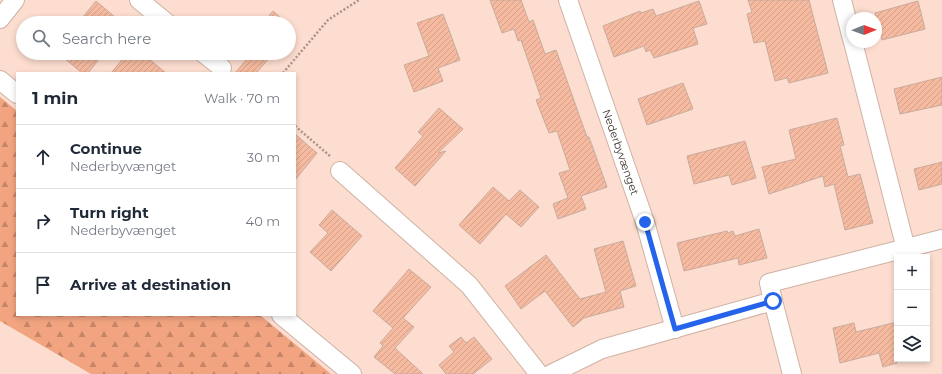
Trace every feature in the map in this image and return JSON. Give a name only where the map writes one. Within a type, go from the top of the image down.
[{"type":"street","points":[[0,19],[15,0]]},
{"type":"street","points":[[139,0],[158,16]]},
{"type":"street","name":"Nederbyvænget","points":[[568,0],[645,222],[675,329]]},
{"type":"street","points":[[842,0],[846,16]]},
{"type":"street","points":[[854,48],[906,249]]},
{"type":"street","points":[[212,60],[222,68]]},
{"type":"street","points":[[0,80],[16,93]]},
{"type":"street","points":[[340,170],[469,285],[539,374]]},
{"type":"street","points":[[792,374],[769,283],[942,239]]},
{"type":"street","points":[[550,374],[602,349],[773,301]]},
{"type":"street","points":[[282,316],[352,374]]},
{"type":"path","points":[[296,58],[328,20],[359,0]]},
{"type":"path","points":[[284,72],[294,60]]},
{"type":"path","points":[[296,127],[336,160],[340,170]]},
{"type":"green space","points":[[0,97],[16,110],[16,316],[261,316],[331,374],[91,374],[0,321]]},
{"type":"building","points":[[490,0],[521,0],[529,22],[533,20],[545,54],[556,50],[587,137],[589,137],[607,187],[581,196],[586,209],[558,219],[553,204],[568,198],[559,173],[570,170],[557,131],[549,133],[536,100],[541,98],[521,40],[518,41],[514,29],[502,33]]},
{"type":"building","points":[[748,0],[809,0],[828,73],[789,83],[787,78],[775,81],[765,41],[754,43],[747,14],[752,12]]},
{"type":"building","points":[[96,1],[114,16],[84,16]]},
{"type":"building","points":[[699,1],[707,24],[693,28],[698,44],[654,58],[650,50],[646,52],[644,46],[614,57],[603,26],[640,11],[641,13],[653,9],[656,16]]},
{"type":"building","points":[[918,1],[925,29],[882,40],[882,12],[879,12]]},
{"type":"building","points":[[273,11],[279,16],[269,16]]},
{"type":"building","points":[[443,14],[460,60],[438,68],[443,81],[414,92],[404,65],[429,56],[417,23]]},
{"type":"building","points":[[66,60],[98,60],[89,72],[81,72]]},
{"type":"building","points":[[122,60],[150,60],[165,72],[112,72]]},
{"type":"building","points":[[246,60],[268,60],[257,72],[236,72]]},
{"type":"building","points":[[942,77],[942,105],[900,114],[894,89]]},
{"type":"building","points":[[683,83],[693,109],[647,125],[638,99]]},
{"type":"building","points":[[439,108],[463,129],[438,153],[446,151],[415,186],[395,168],[423,136],[418,132]]},
{"type":"building","points":[[837,118],[844,145],[840,146],[848,177],[860,174],[873,223],[845,230],[834,184],[825,187],[823,176],[769,194],[762,167],[796,159],[789,130]]},
{"type":"building","points":[[296,135],[317,153],[296,179]]},
{"type":"building","points":[[745,141],[756,178],[732,185],[729,175],[694,184],[687,156]]},
{"type":"building","points":[[942,162],[942,184],[919,190],[914,169]]},
{"type":"building","points":[[493,187],[509,201],[520,190],[539,207],[521,227],[506,214],[480,244],[459,225]]},
{"type":"building","points":[[332,210],[362,236],[331,271],[310,252],[328,233],[319,225]]},
{"type":"building","points":[[759,229],[767,258],[739,265],[738,258],[684,271],[677,243],[727,231],[728,233],[733,231],[735,236]]},
{"type":"building","points":[[623,241],[636,286],[620,291],[624,307],[584,318],[573,327],[545,291],[521,309],[505,286],[546,255],[580,299],[606,292],[594,249]]},
{"type":"building","points":[[409,269],[431,287],[403,318],[414,327],[395,348],[423,374],[395,374],[374,357],[383,346],[380,343],[393,328],[373,311]]},
{"type":"building","points":[[854,323],[856,332],[894,323],[894,362],[897,363],[883,367],[879,353],[840,363],[833,328]]},
{"type":"building","points":[[461,337],[466,343],[474,337],[492,359],[473,374],[446,374],[439,365],[454,352],[449,346]]},
{"type":"route","points":[[645,222],[675,329],[773,301]]}]
